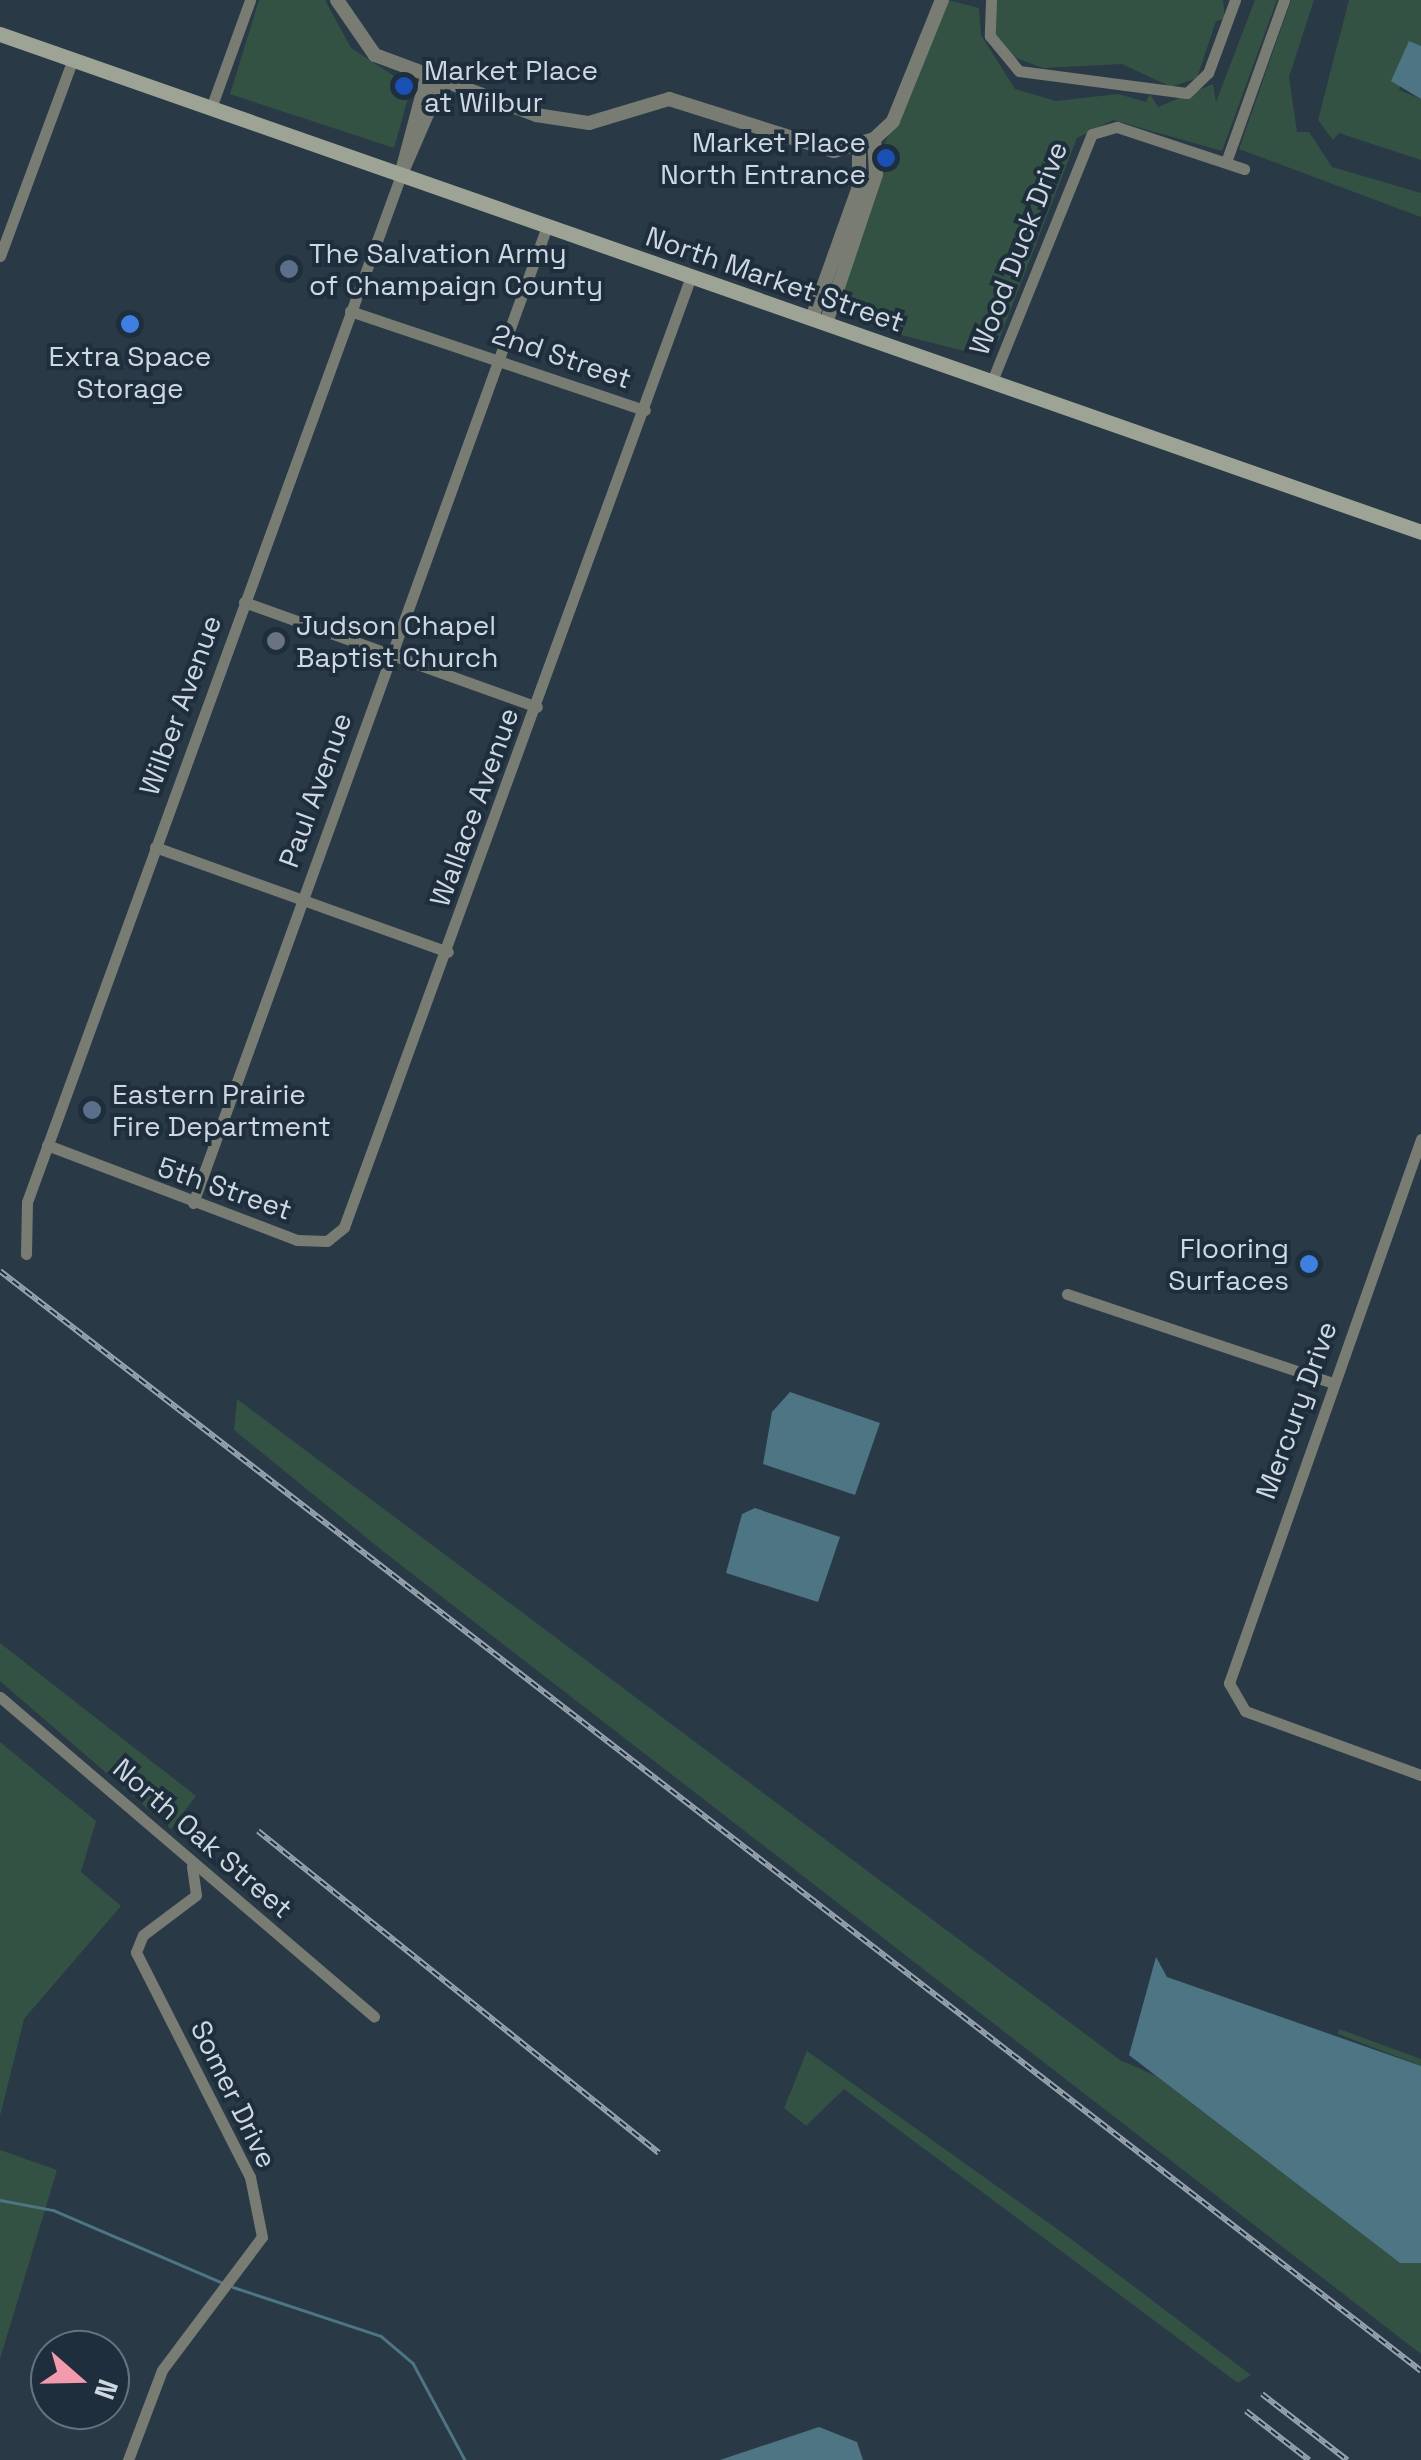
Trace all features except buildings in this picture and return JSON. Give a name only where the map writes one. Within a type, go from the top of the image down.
[{"type":"main road","name":"North Market Street","points":[[0,34],[1421,532]]},
{"type":"street","points":[[211,108],[250,0]]},
{"type":"street","points":[[337,0],[375,54],[434,80],[563,122],[669,100],[824,150],[858,146],[874,139],[900,110],[942,0]]},
{"type":"street","points":[[991,0],[990,36],[1019,71],[1187,93],[1208,73],[1235,0]]},
{"type":"street","points":[[1244,168],[1226,162],[1284,0]]},
{"type":"street","points":[[0,256],[73,59]]},
{"type":"street","points":[[401,175],[434,80]]},
{"type":"street","name":"Wood Duck Drive","points":[[992,381],[1092,134],[1117,127],[1226,162]]},
{"type":"street","points":[[819,320],[876,174],[874,139]]},
{"type":"street","points":[[819,320],[859,187],[858,146]]},
{"type":"street","name":"Wilber Avenue","points":[[26,1254],[23,1217],[48,1145],[401,175]]},
{"type":"street","name":"Paul Avenue","points":[[193,1203],[547,226]]},
{"type":"street","name":"Wallace Avenue","points":[[334,1237],[352,1215],[645,410],[690,276]]},
{"type":"street","name":"2nd Street","points":[[350,311],[645,410]]},
{"type":"street","points":[[244,602],[536,707]]},
{"type":"street","points":[[155,847],[448,952]]},
{"type":"street","name":"Mercury Drive","points":[[1421,1139],[1239,1641],[1232,1700],[1421,1775]]},
{"type":"street","name":"5th Street","points":[[48,1145],[297,1240],[334,1237]]},
{"type":"street","points":[[1067,1294],[1333,1383]]},
{"type":"street","name":"North Oak Street","points":[[0,1697],[192,1866],[374,2016]]},
{"type":"street","name":"Somer Drive","points":[[128,2460],[162,2370],[262,2237],[250,2177],[136,1952],[142,1935],[196,1895],[192,1866]]},
{"type":"green space","points":[[259,0],[325,0],[351,48],[411,87],[394,148],[230,94]]},
{"type":"green space","points":[[948,0],[979,8],[981,35],[1015,89],[1056,101],[1118,94],[1146,102],[1150,94],[1158,107],[1213,84],[1216,102],[1255,0],[1277,0],[1222,151],[1113,120],[1077,138],[999,340],[980,355],[893,333],[839,306],[884,145]]},
{"type":"green space","points":[[994,0],[1223,0],[1225,19],[1216,21],[1197,78],[1171,87],[1122,64],[1043,68],[1008,55],[995,35]]},
{"type":"green space","points":[[1291,0],[1314,0],[1289,77],[1297,132],[1309,132],[1332,167],[1421,193],[1421,217],[1239,149]]},
{"type":"green space","points":[[1349,0],[1421,0],[1421,46],[1412,44],[1399,90],[1421,99],[1421,160],[1339,133],[1333,140],[1318,120]]},
{"type":"green space","points":[[237,1399],[1120,2060],[1156,2076],[1400,2263],[1421,2263],[1421,2354],[384,1552],[234,1430]]},
{"type":"green space","points":[[0,1643],[196,1796],[171,1829],[0,1681]]},
{"type":"green space","points":[[0,1742],[96,1821],[81,1872],[121,1906],[24,2019],[0,2116]]},
{"type":"green space","points":[[1339,2029],[1421,2059],[1421,2066],[1338,2034]]},
{"type":"green space","points":[[807,2051],[1067,2236],[1251,2375],[1238,2383],[844,2089],[806,2126],[784,2108]]},
{"type":"green space","points":[[0,2150],[57,2170],[0,2359]]},
{"type":"water","points":[[1409,41],[1421,46],[1421,99],[1391,81]]},
{"type":"water","points":[[790,1392],[880,1423],[855,1495],[763,1464],[772,1412]]},
{"type":"water","points":[[755,1508],[840,1537],[818,1602],[726,1573],[742,1514]]},
{"type":"water","points":[[1156,1957],[1167,1977],[1421,2066],[1421,2263],[1400,2263],[1129,2055]]},
{"type":"water","points":[[819,2427],[857,2442],[863,2460],[720,2460]]},
{"type":"waterway","points":[[0,2200],[53,2210],[221,2282]]},
{"type":"waterway","points":[[233,2287],[381,2336],[413,2363],[465,2460]]},
{"type":"railway","points":[[0,1271],[1421,2371]]},
{"type":"railway","points":[[258,1831],[659,2153]]},
{"type":"railway","points":[[1262,2394],[1347,2460]]},
{"type":"railway","points":[[1246,2411],[1309,2460]]},
{"type":"place","name":"Market Place at Wilbur","points":[[404,86]]},
{"type":"place","name":"Market Place North Entrance","points":[[886,158]]},
{"type":"place","name":"The Salvation Army of Champaign County","points":[[289,269]]},
{"type":"place","name":"Extra Space Storage","points":[[130,324]]},
{"type":"place","name":"Judson Chapel Baptist Church","points":[[276,641]]},
{"type":"place","name":"Eastern Prairie Fire Department","points":[[92,1110]]},
{"type":"place","name":"Flooring Surfaces","points":[[1309,1264]]}]
